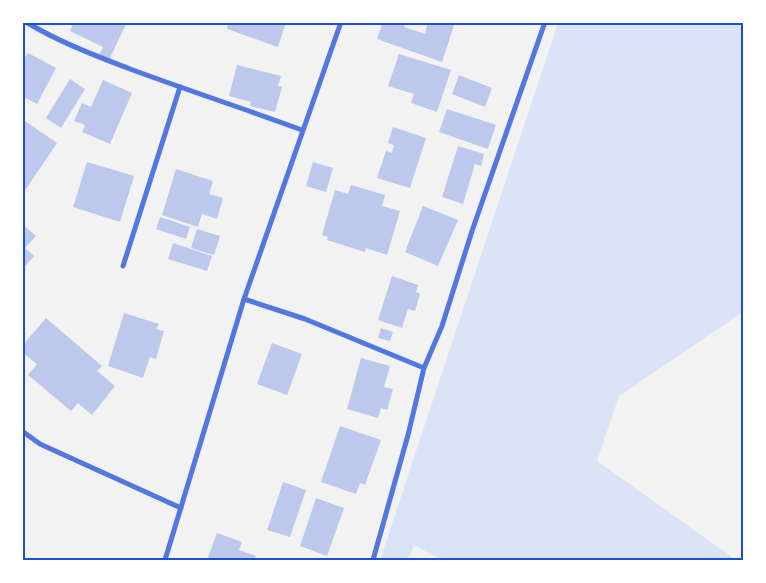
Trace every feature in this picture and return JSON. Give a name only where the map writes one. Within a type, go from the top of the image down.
[{"type":"street","points":[[26,22],[46,34],[100,57],[180,88],[302,130]]},
{"type":"street","points":[[165,560],[244,299],[341,22]]},
{"type":"street","points":[[373,560],[408,435],[424,368],[442,326],[472,231],[545,22]]},
{"type":"street","points":[[123,266],[180,88]]},
{"type":"street","points":[[244,299],[305,319],[424,368]]},
{"type":"street","points":[[22,431],[40,444],[181,508]]},
{"type":"shaded area","points":[[558,23],[743,23],[743,312],[619,396],[597,461],[736,560],[442,560],[414,545],[408,560],[380,560]]},
{"type":"building","points":[[74,22],[127,22],[109,60],[99,55],[103,47],[70,31]]},
{"type":"building","points":[[228,22],[286,22],[278,47],[227,29]]},
{"type":"building","points":[[383,22],[406,22],[404,27],[425,34],[428,22],[455,22],[442,62],[377,39]]},
{"type":"building","points":[[28,53],[56,68],[37,104],[22,96],[22,62]]},
{"type":"building","points":[[399,54],[451,70],[437,112],[411,103],[414,94],[388,86]]},
{"type":"building","points":[[237,65],[281,76],[278,86],[282,87],[275,112],[250,106],[251,102],[229,96]]},
{"type":"building","points":[[459,75],[492,88],[485,107],[452,94]]},
{"type":"building","points":[[70,79],[85,89],[61,128],[46,118]]},
{"type":"building","points":[[103,80],[132,93],[110,144],[82,132],[85,125],[74,121],[82,103],[91,107]]},
{"type":"building","points":[[447,109],[496,125],[488,149],[439,132]]},
{"type":"building","points":[[22,119],[57,143],[26,189],[22,187]]},
{"type":"building","points":[[393,127],[426,138],[410,188],[377,178],[386,151],[392,153],[394,145],[388,143]]},
{"type":"building","points":[[458,146],[484,154],[481,166],[475,164],[463,204],[442,197]]},
{"type":"building","points":[[87,162],[134,176],[120,222],[73,207]]},
{"type":"building","points":[[313,162],[333,168],[326,192],[306,186]]},
{"type":"building","points":[[176,169],[213,181],[209,194],[223,198],[217,219],[202,214],[198,227],[162,215]]},
{"type":"building","points":[[351,185],[385,195],[382,206],[400,211],[387,255],[366,248],[365,252],[327,240],[328,237],[322,235],[335,190],[348,194]]},
{"type":"building","points":[[423,206],[458,220],[438,266],[405,252]]},
{"type":"building","points":[[160,217],[190,227],[186,239],[156,229]]},
{"type":"building","points":[[22,224],[36,236],[25,248],[34,256],[22,270]]},
{"type":"building","points":[[197,229],[220,236],[214,255],[191,248]]},
{"type":"building","points":[[173,243],[212,256],[207,271],[168,259]]},
{"type":"building","points":[[392,276],[418,285],[416,292],[420,294],[415,311],[408,309],[402,328],[378,320]]},
{"type":"building","points":[[124,313],[159,324],[156,329],[164,331],[156,359],[150,357],[143,378],[108,366]]},
{"type":"building","points":[[46,318],[102,366],[97,371],[115,386],[92,415],[78,403],[71,411],[28,375],[37,364],[22,352],[22,346]]},
{"type":"building","points":[[381,328],[393,332],[390,341],[378,338]]},
{"type":"building","points":[[272,343],[302,354],[287,395],[257,384]]},
{"type":"building","points":[[361,358],[390,366],[384,387],[393,389],[387,410],[381,408],[378,418],[347,409]]},
{"type":"building","points":[[340,426],[381,440],[365,485],[360,483],[356,494],[321,482]]},
{"type":"building","points":[[283,482],[306,490],[290,537],[267,530]]},
{"type":"building","points":[[316,498],[344,508],[327,556],[300,546]]},
{"type":"building","points":[[217,533],[242,542],[239,550],[256,556],[254,560],[207,560]]}]
